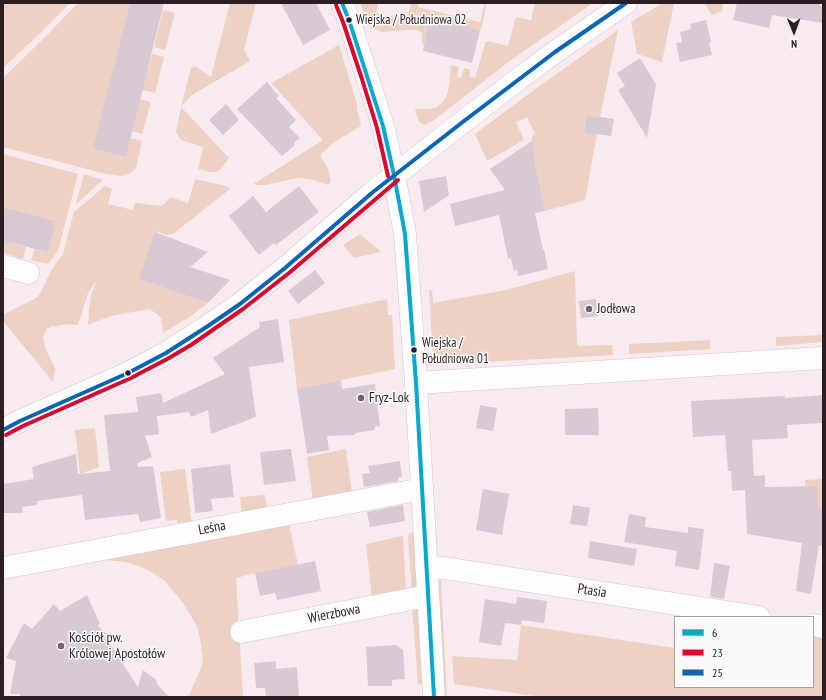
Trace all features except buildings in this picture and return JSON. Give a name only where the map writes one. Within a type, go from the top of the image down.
[{"type":"street","points":[[342,3],[349,20],[381,119],[394,175],[405,234],[416,383],[427,596],[434,697]]},
{"type":"street","points":[[9,426],[128,373],[188,340],[240,304],[394,175],[516,81],[626,3]]},
{"type":"street","points":[[3,266],[28,272]]},
{"type":"street","points":[[416,383],[823,358]]},
{"type":"street","name":"Leśna","points":[[3,568],[422,489]]},
{"type":"street","name":"Ptasia","points":[[426,566],[753,616]]},
{"type":"street","name":"Wierzbowa","points":[[241,632],[427,596]]},
{"type":"shaded area","points":[[3,3],[70,3],[3,68]]},
{"type":"shaded area","points":[[78,3],[130,3],[94,149],[125,157],[130,138],[142,141],[136,168],[128,174],[122,176],[106,174],[3,147],[3,78]]},
{"type":"shaded area","points":[[230,3],[256,3],[244,50],[250,61],[192,95],[181,107],[191,68],[195,66],[211,77]]},
{"type":"shaded area","points":[[360,3],[378,3],[376,13],[407,20],[411,3],[418,3],[418,7],[480,22],[485,3],[487,3],[481,30],[439,20],[428,24],[424,45],[422,42],[422,33],[417,30],[383,32],[371,28]]},
{"type":"shaded area","points":[[535,3],[593,3],[507,63],[433,121],[424,125],[419,122],[415,109],[430,109],[437,107],[445,99],[448,92],[451,65],[459,67],[457,77],[461,78],[464,68],[471,70],[469,77],[475,78],[486,41],[508,46],[516,17],[531,20]]},
{"type":"shaded area","points":[[663,3],[674,3],[662,62],[637,54],[631,22]]},
{"type":"shaded area","points":[[704,3],[723,3],[722,11],[712,15]]},
{"type":"shaded area","points":[[163,10],[175,13],[165,50],[154,47]]},
{"type":"shaded area","points":[[618,30],[600,117],[587,115],[584,131],[597,134],[585,200],[545,211],[532,141],[532,136],[535,134],[527,117],[516,122],[524,140],[487,161],[475,134]]},
{"type":"shaded area","points":[[339,45],[357,104],[361,126],[333,143],[320,155],[328,169],[331,182],[328,185],[314,180],[300,178],[266,185],[257,185],[253,183],[323,140],[271,83]]},
{"type":"shaded area","points":[[152,54],[164,57],[155,93],[142,90]]},
{"type":"shaded area","points":[[140,99],[151,102],[142,134],[132,131]]},
{"type":"shaded area","points":[[181,107],[229,158],[220,170],[211,172],[198,169],[203,147],[181,140],[176,132]]},
{"type":"shaded area","points":[[3,154],[78,174],[58,251],[48,264],[31,260],[35,249],[48,252],[56,221],[3,207]]},
{"type":"shaded area","points":[[84,174],[103,180],[76,204]]},
{"type":"shaded area","points":[[195,179],[227,186],[230,189],[173,234],[166,235],[156,231],[140,279],[208,303],[191,316],[163,333],[161,318],[149,309],[111,316],[88,325],[91,296],[97,279],[88,293],[77,325],[68,324],[52,326],[46,329],[43,338],[45,347],[55,369],[53,382],[3,321],[3,313],[4,314],[38,297],[52,269],[63,254],[74,212],[105,186],[112,189],[108,204],[133,210],[135,203],[162,206],[171,197],[188,203]]},
{"type":"shaded area","points":[[360,234],[381,252],[354,258],[343,245]]},
{"type":"shaded area","points":[[3,241],[26,247],[23,259],[3,253]]},
{"type":"shaded area","points":[[575,271],[577,346],[612,345],[613,355],[447,364],[439,364],[434,360],[429,290],[432,290],[433,303],[506,290]]},
{"type":"shaded area","points":[[387,299],[388,315],[392,315],[395,369],[297,389],[289,320]]},
{"type":"shaded area","points":[[823,335],[823,342],[776,346],[776,337]]},
{"type":"shaded area","points":[[710,340],[710,349],[629,354],[629,344]]},
{"type":"shaded area","points":[[95,428],[99,467],[80,474],[75,430]]},
{"type":"shaded area","points":[[346,449],[352,494],[313,501],[307,457]]},
{"type":"shaded area","points":[[185,469],[192,524],[178,526],[177,520],[166,521],[160,472]]},
{"type":"shaded area","points":[[823,479],[823,509],[807,510],[805,480]]},
{"type":"shaded area","points":[[265,495],[267,509],[242,514],[240,497]]},
{"type":"shaded area","points":[[288,520],[298,565],[236,578],[243,697],[188,697],[201,668],[203,659],[197,626],[183,603],[164,580],[148,570],[130,563],[96,559]]},
{"type":"shaded area","points":[[414,532],[417,586],[412,592],[408,537],[409,533]]},
{"type":"shaded area","points":[[403,536],[406,591],[372,598],[366,544]]},
{"type":"shaded area","points":[[441,580],[447,697],[443,697],[436,583]]},
{"type":"shaded area","points":[[412,607],[419,607],[423,683],[418,684]]},
{"type":"shaded area","points":[[521,625],[674,648],[674,688],[814,688],[814,631],[823,633],[823,697],[541,697],[454,684],[452,656],[517,660]]},
{"type":"transit line","name":"6","points":[[342,3],[349,20],[383,126],[405,234],[416,383],[434,697]]},
{"type":"transit line","name":"25","points":[[3,430],[128,373],[166,353],[208,326],[240,304],[285,268],[373,192],[464,121],[555,52],[626,3]]},
{"type":"transit line","name":"23","points":[[336,5],[343,22],[377,128],[388,176]]},
{"type":"transit line","name":"23","points":[[6,435],[131,378],[191,345],[243,309],[289,273],[398,180]]},
{"type":"place","name":"Wiejska / Południowa 02","points":[[349,20]]},
{"type":"place","name":"Jodłowa","points":[[589,309]]},
{"type":"place","name":"Wiejska / Południowa 01","points":[[414,350]]},
{"type":"place","name":"Fryz-Lok","points":[[361,398]]},
{"type":"place","name":"Kościół pw. Królowej Apostołów","points":[[61,646]]}]
